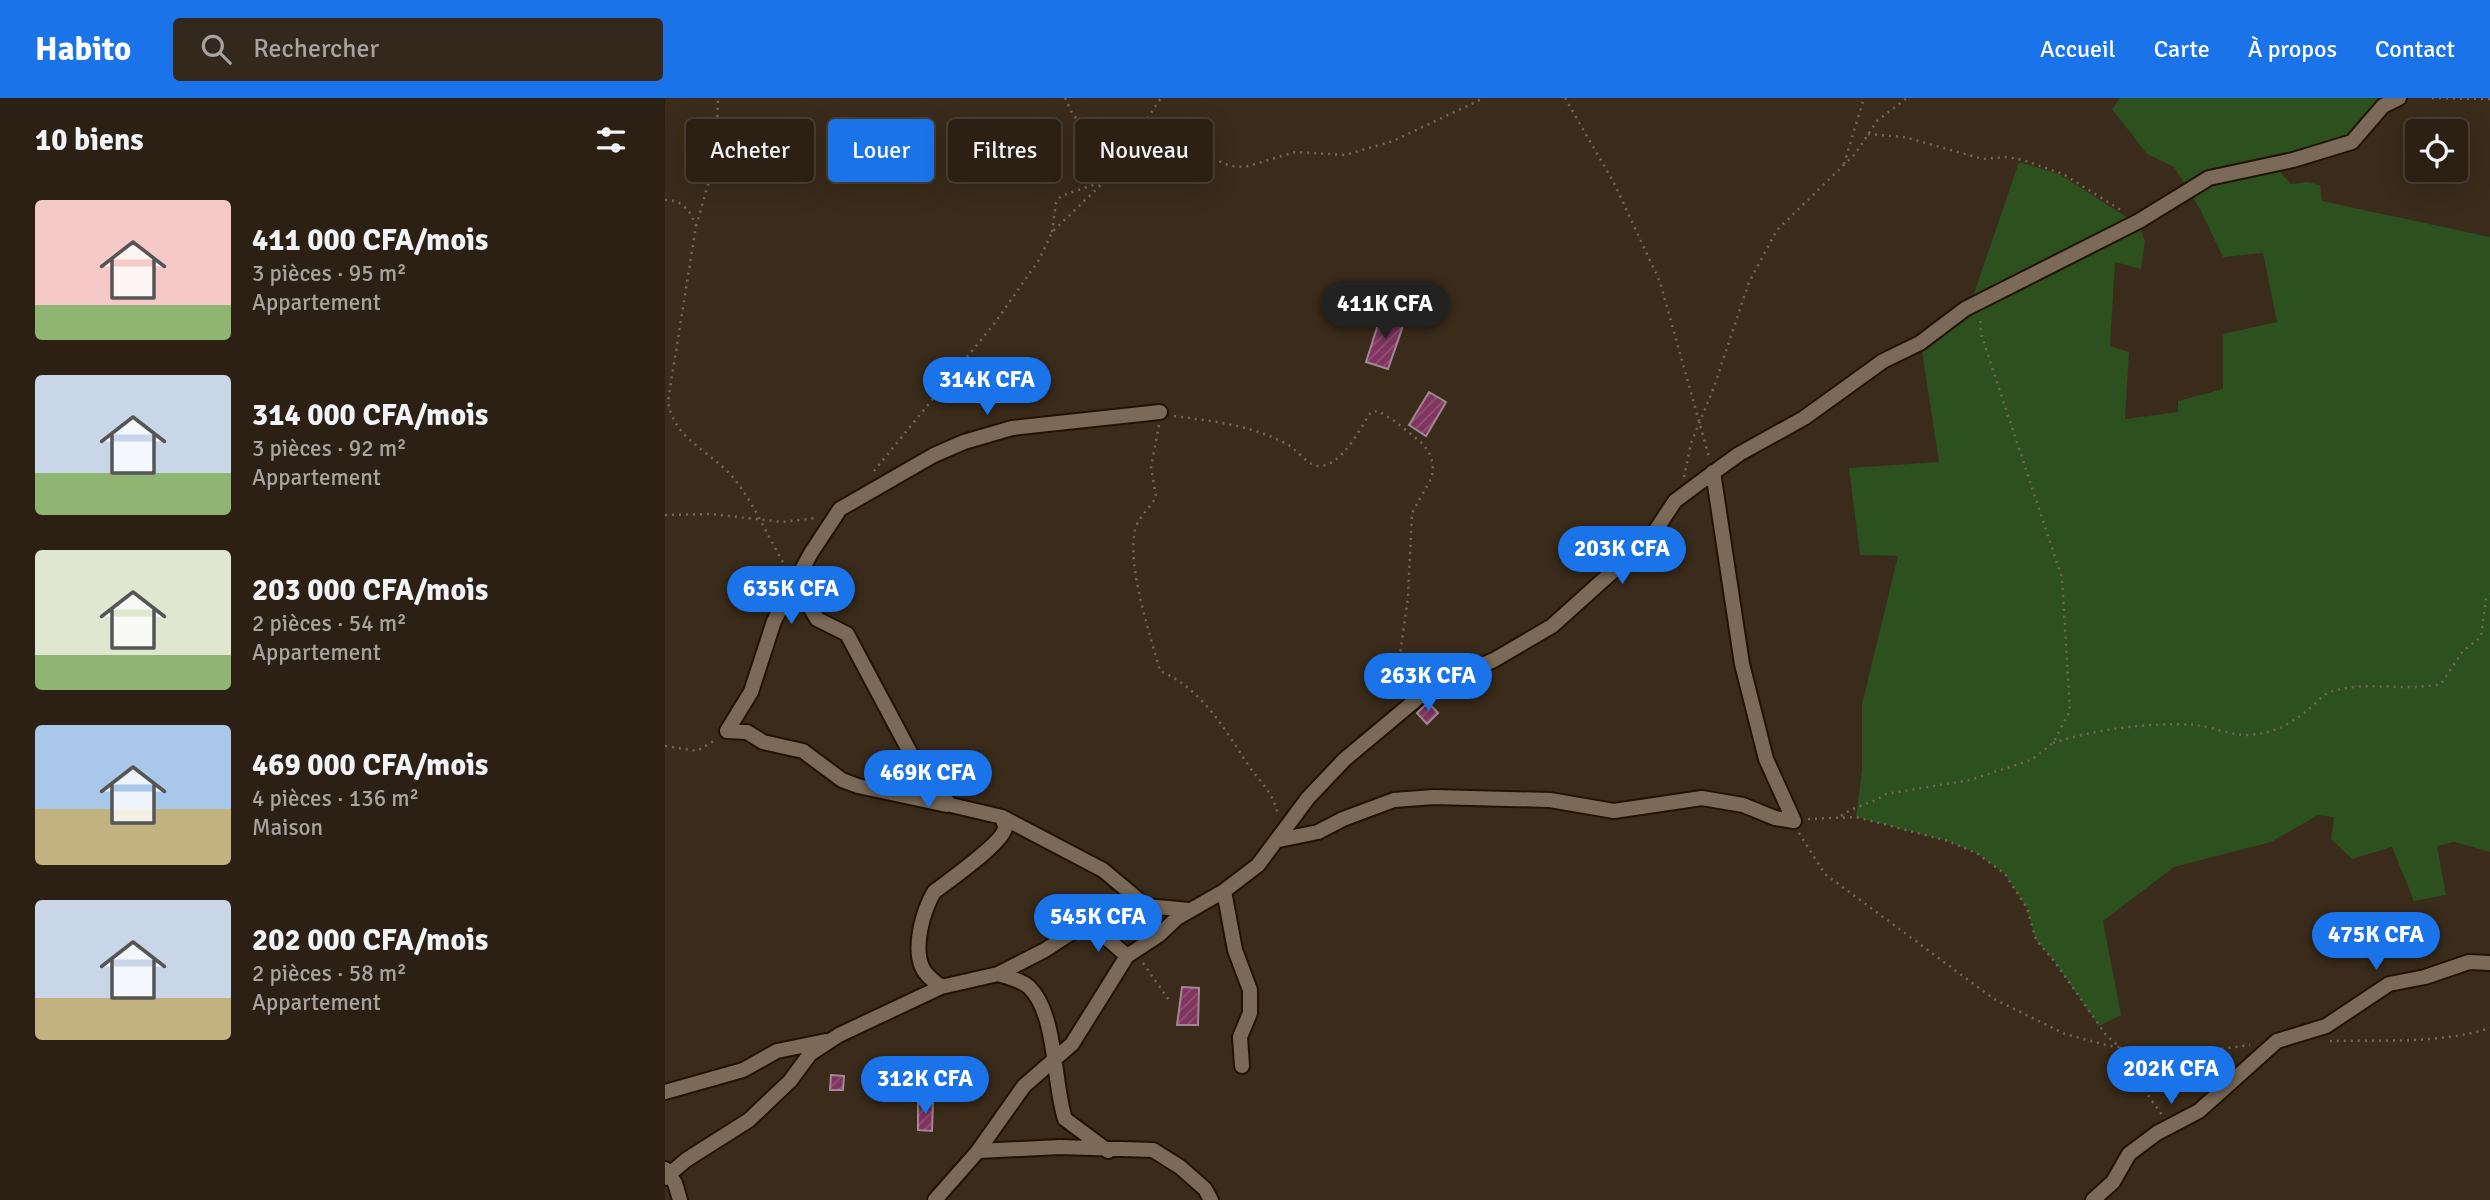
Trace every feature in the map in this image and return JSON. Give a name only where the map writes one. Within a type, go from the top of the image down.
[{"type":"street","points":[[935,1200],[978,1151],[1024,1086],[1053,1057],[1072,1044],[1127,956],[1258,865],[1308,798],[1345,759],[1430,688],[1494,660],[1552,626],[1611,573],[1644,548],[1675,501],[1713,472],[1804,418],[1883,361],[1912,347],[1979,301],[2139,221],[2209,178],[2293,160],[2352,142],[2380,109],[2399,98]]},
{"type":"street","points":[[1146,906],[1103,870],[1002,817],[858,786],[842,780],[803,751],[763,742],[747,732],[727,731],[751,692],[774,621],[840,509],[934,455],[964,442],[1011,428],[1160,412]]},
{"type":"street","points":[[1713,472],[1742,664],[1766,760],[1794,821]]},
{"type":"street","points":[[796,583],[817,619],[846,634],[872,685],[890,711],[925,782],[951,806]]},
{"type":"street","points":[[1279,840],[1318,832],[1343,819],[1394,800],[1434,797],[1550,800],[1614,811],[1702,798],[1743,805],[1775,818],[1794,821]]},
{"type":"street","points":[[941,987],[923,969],[920,961],[919,949],[926,908],[934,892],[1001,836],[1005,829],[1002,817]]},
{"type":"street","points":[[1224,891],[1235,950],[1250,990],[1250,1013],[1240,1037],[1242,1066]]},
{"type":"street","points":[[680,1200],[667,1174],[749,1120],[790,1081],[810,1054],[832,1041],[941,987],[998,974],[1045,950],[1105,911],[1146,906],[1191,911]]},
{"type":"street","points":[[1085,924],[1095,928],[1127,956]]},
{"type":"street","points":[[2093,1200],[2113,1182],[2129,1154],[2171,1126],[2200,1111],[2277,1041],[2326,1026],[2389,984],[2425,977],[2469,962],[2490,963]]},
{"type":"street","points":[[998,974],[1028,987],[1036,997],[1051,1036],[1065,1119],[1108,1151]]},
{"type":"street","points":[[665,1092],[743,1070],[777,1051],[832,1041]]},
{"type":"street","points":[[978,1151],[1060,1147],[1108,1151],[1153,1150],[1167,1157],[1205,1189],[1211,1200]]},
{"type":"path","points":[[718,98],[716,157],[696,226],[668,401],[671,419],[678,431],[735,479],[796,583]]},
{"type":"path","points":[[1065,98],[1077,119]]},
{"type":"path","points":[[1147,119],[1161,98]]},
{"type":"path","points":[[1213,159],[1231,166],[1245,167],[1296,152],[1345,155],[1393,141],[1484,98]]},
{"type":"path","points":[[1565,98],[1614,183],[1660,282],[1713,472]]},
{"type":"path","points":[[1844,164],[1864,98]]},
{"type":"path","points":[[1683,478],[1699,419],[1714,387],[1749,282],[1777,230],[1855,154],[1877,121],[1907,98]]},
{"type":"path","points":[[2432,98],[2490,99]]},
{"type":"path","points":[[1866,135],[1904,137],[1983,159],[2007,157],[2023,160],[2063,174],[2139,221]]},
{"type":"path","points":[[867,479],[894,450],[927,404],[994,324],[1039,260],[1052,232],[1056,203],[1061,196],[1102,182]]},
{"type":"path","points":[[1052,232],[1104,182]]},
{"type":"path","points":[[665,200],[681,204],[691,212],[696,226]]},
{"type":"path","points":[[1979,301],[1981,334],[2061,578],[2070,711],[2053,743]]},
{"type":"path","points":[[1279,840],[1278,817],[1271,792],[1203,703],[1184,684],[1160,671],[1143,612],[1135,528],[1156,497],[1151,467],[1160,412],[1233,423],[1285,443],[1313,465],[1321,466],[1331,463],[1341,455],[1371,412],[1378,411],[1396,422],[1423,444],[1431,456],[1432,477],[1412,513],[1408,597],[1391,719]]},
{"type":"path","points":[[665,515],[712,514],[801,521],[823,517],[840,509]]},
{"type":"path","points":[[1841,816],[1858,804],[1876,801],[1886,794],[1970,780],[2031,760],[2053,743],[2087,733],[2177,725],[2218,727],[2244,736],[2273,732],[2296,721],[2328,692],[2373,688],[2418,689],[2441,684],[2463,651],[2481,637],[2486,599],[2490,594]]},
{"type":"path","points":[[665,746],[697,751],[727,731]]},
{"type":"path","points":[[2171,1126],[2148,1098],[2121,1048],[2106,1035],[2056,962],[2036,940],[2027,908],[2005,874],[1977,854],[1948,841],[1856,817],[1794,821],[1825,874],[1994,999],[2065,1034],[2121,1048],[2175,1055],[2251,1045]]},
{"type":"path","points":[[1127,956],[1142,962],[1152,972],[1171,1003]]},
{"type":"path","points":[[2318,1041],[2399,1040],[2473,1033],[2490,1028]]},
{"type":"green space","points":[[2120,98],[2383,98],[2387,108],[2371,128],[2274,165],[2291,184],[2307,182],[2320,185],[2322,201],[2490,237],[2490,852],[2454,842],[2437,846],[2446,895],[2414,901],[2392,847],[2352,859],[2331,839],[2334,817],[2318,815],[2271,842],[2174,867],[2103,921],[2121,1015],[2099,1026],[2055,962],[2036,940],[2027,908],[2005,874],[1978,854],[1948,841],[1856,817],[1862,770],[1862,704],[1898,556],[1860,555],[1849,468],[1939,462],[1921,345],[1968,311],[2019,162],[2059,174],[2139,225],[2145,241],[2141,269],[2115,262],[2110,346],[2129,352],[2125,419],[2178,412],[2178,401],[2223,389],[2223,334],[2277,322],[2263,253],[2223,257],[2200,209],[2174,167],[2147,154],[2112,109]]},
{"type":"building","points":[[1382,312],[1405,320],[1388,369],[1366,362]]},
{"type":"building","points":[[1429,392],[1446,402],[1426,436],[1409,425]]},
{"type":"building","points":[[1428,702],[1438,713],[1427,724],[1417,713]]},
{"type":"building","points":[[1182,987],[1199,988],[1198,1025],[1177,1025]]},
{"type":"building","points":[[831,1075],[844,1076],[843,1090],[830,1090]]},
{"type":"building","points":[[918,1102],[933,1102],[932,1131],[918,1130]]}]
